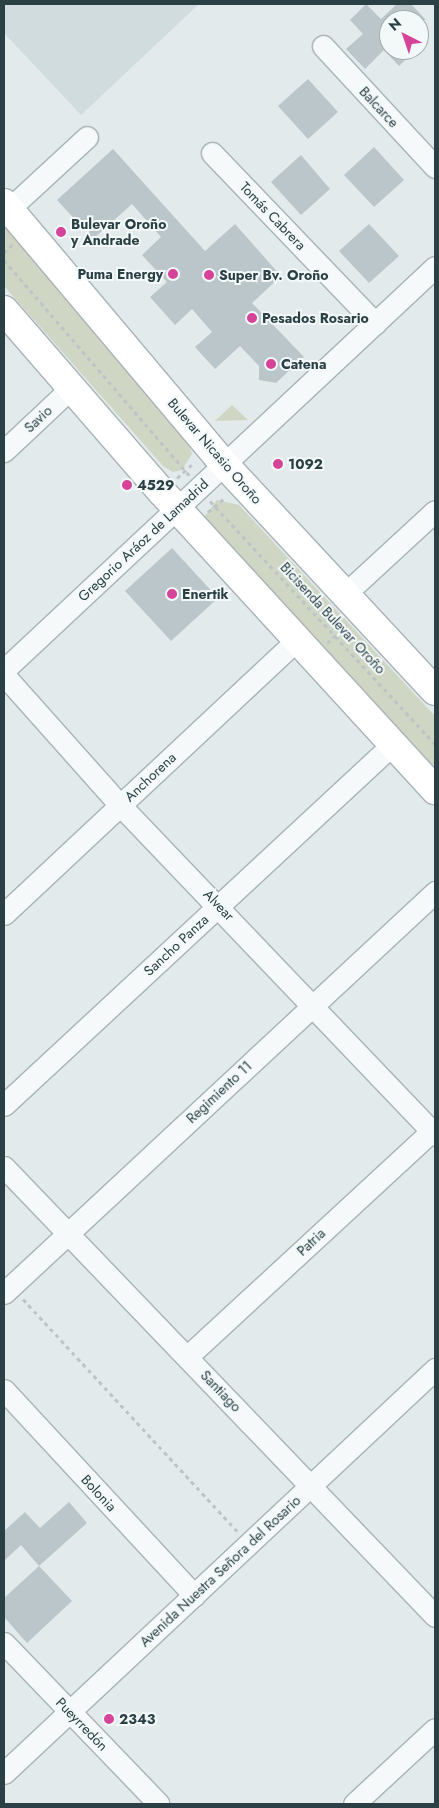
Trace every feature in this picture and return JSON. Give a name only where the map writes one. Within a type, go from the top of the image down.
[{"type":"main road","name":"Bulevar Nicasio Oroño","points":[[6,206],[225,465],[435,691]]},
{"type":"main road","points":[[4,310],[177,508],[435,790]]},
{"type":"street","name":"Balcarce","points":[[323,46],[435,167]]},
{"type":"street","points":[[6,206],[87,137]]},
{"type":"street","name":"Tomás Cabrera","points":[[212,153],[375,323]]},
{"type":"street","name":"Gregorio Aráoz de Lamadrid","points":[[4,670],[435,267]]},
{"type":"street","name":"Savio","points":[[4,451],[72,387]]},
{"type":"street","points":[[354,603],[435,511]]},
{"type":"street","name":"Anchorena","points":[[4,914],[120,805],[304,649]]},
{"type":"street","name":"Alvear","points":[[4,675],[120,805],[220,905],[434,1131]]},
{"type":"street","name":"Sancho Panza","points":[[4,1105],[393,744]]},
{"type":"street","name":"Regimiento 11","points":[[8,1290],[435,892]]},
{"type":"street","name":"Patria","points":[[188,1356],[434,1131]]},
{"type":"street","name":"Santiago","points":[[4,1167],[188,1356],[435,1616]]},
{"type":"street","name":"Avenida Nuestra Señora del Rosario","points":[[4,1773],[435,1369]]},
{"type":"street","name":"Bolonia","points":[[4,1390],[194,1595]]},
{"type":"street","name":"Pueyrredón","points":[[4,1643],[159,1804]]},
{"type":"street","points":[[354,1804],[435,1729]]},
{"type":"path","points":[[4,260],[185,470]]},
{"type":"path","points":[[225,465],[214,507],[177,508],[185,470],[225,465]]},
{"type":"path","name":"Bicisenda Bulevar Oroño","points":[[214,507],[435,744]]},
{"type":"path","points":[[304,649],[335,636],[354,603]]},
{"type":"path","points":[[8,1290],[249,1543]]},
{"type":"shaded area","points":[[4,4],[199,4],[81,115],[4,33]]},
{"type":"green space","points":[[4,224],[189,444],[192,454],[182,470],[173,472],[163,466],[4,286]]},
{"type":"green space","points":[[232,405],[248,420],[215,421]]},
{"type":"green space","points":[[217,500],[239,505],[435,716],[435,773],[208,531],[205,516]]},
{"type":"building","points":[[366,4],[379,17],[379,55],[365,69],[346,49],[363,34],[350,20]]},
{"type":"building","points":[[397,4],[411,4],[417,10],[391,10]]},
{"type":"building","points":[[393,60],[405,60],[399,66]]},
{"type":"building","points":[[308,79],[338,112],[308,139],[278,106]]},
{"type":"building","points":[[374,147],[404,180],[374,207],[344,175]]},
{"type":"building","points":[[113,149],[205,251],[235,224],[281,276],[252,303],[304,357],[276,383],[259,380],[259,366],[240,346],[215,369],[195,347],[212,332],[192,309],[175,325],[150,297],[167,282],[142,255],[161,237],[132,204],[93,239],[57,200]]},
{"type":"building","points":[[301,155],[330,189],[301,215],[271,182]]},
{"type":"building","points":[[369,224],[399,256],[369,283],[339,251]]},
{"type":"building","name":"Enertik","points":[[172,548],[218,598],[171,641],[125,591]]},
{"type":"building","points":[[69,1502],[87,1523],[39,1566],[21,1545],[4,1561],[4,1531],[25,1512],[40,1528]]},
{"type":"building","points":[[39,1566],[72,1601],[27,1643],[4,1617],[4,1598]]},
{"type":"place","name":"Bulevar Oroño y Andrade","points":[[61,232]]},
{"type":"place","name":"Puma Energy","points":[[173,274]]},
{"type":"place","name":"Super Bv. Oroño","points":[[209,275]]},
{"type":"place","name":"Pesados Rosario","points":[[252,318]]},
{"type":"place","name":"Catena","points":[[271,364]]},
{"type":"place","name":"1092","points":[[278,464]]},
{"type":"place","name":"4529","points":[[127,485]]},
{"type":"place","name":"Enertik","points":[[172,594]]},
{"type":"place","name":"2343","points":[[109,1719]]}]
